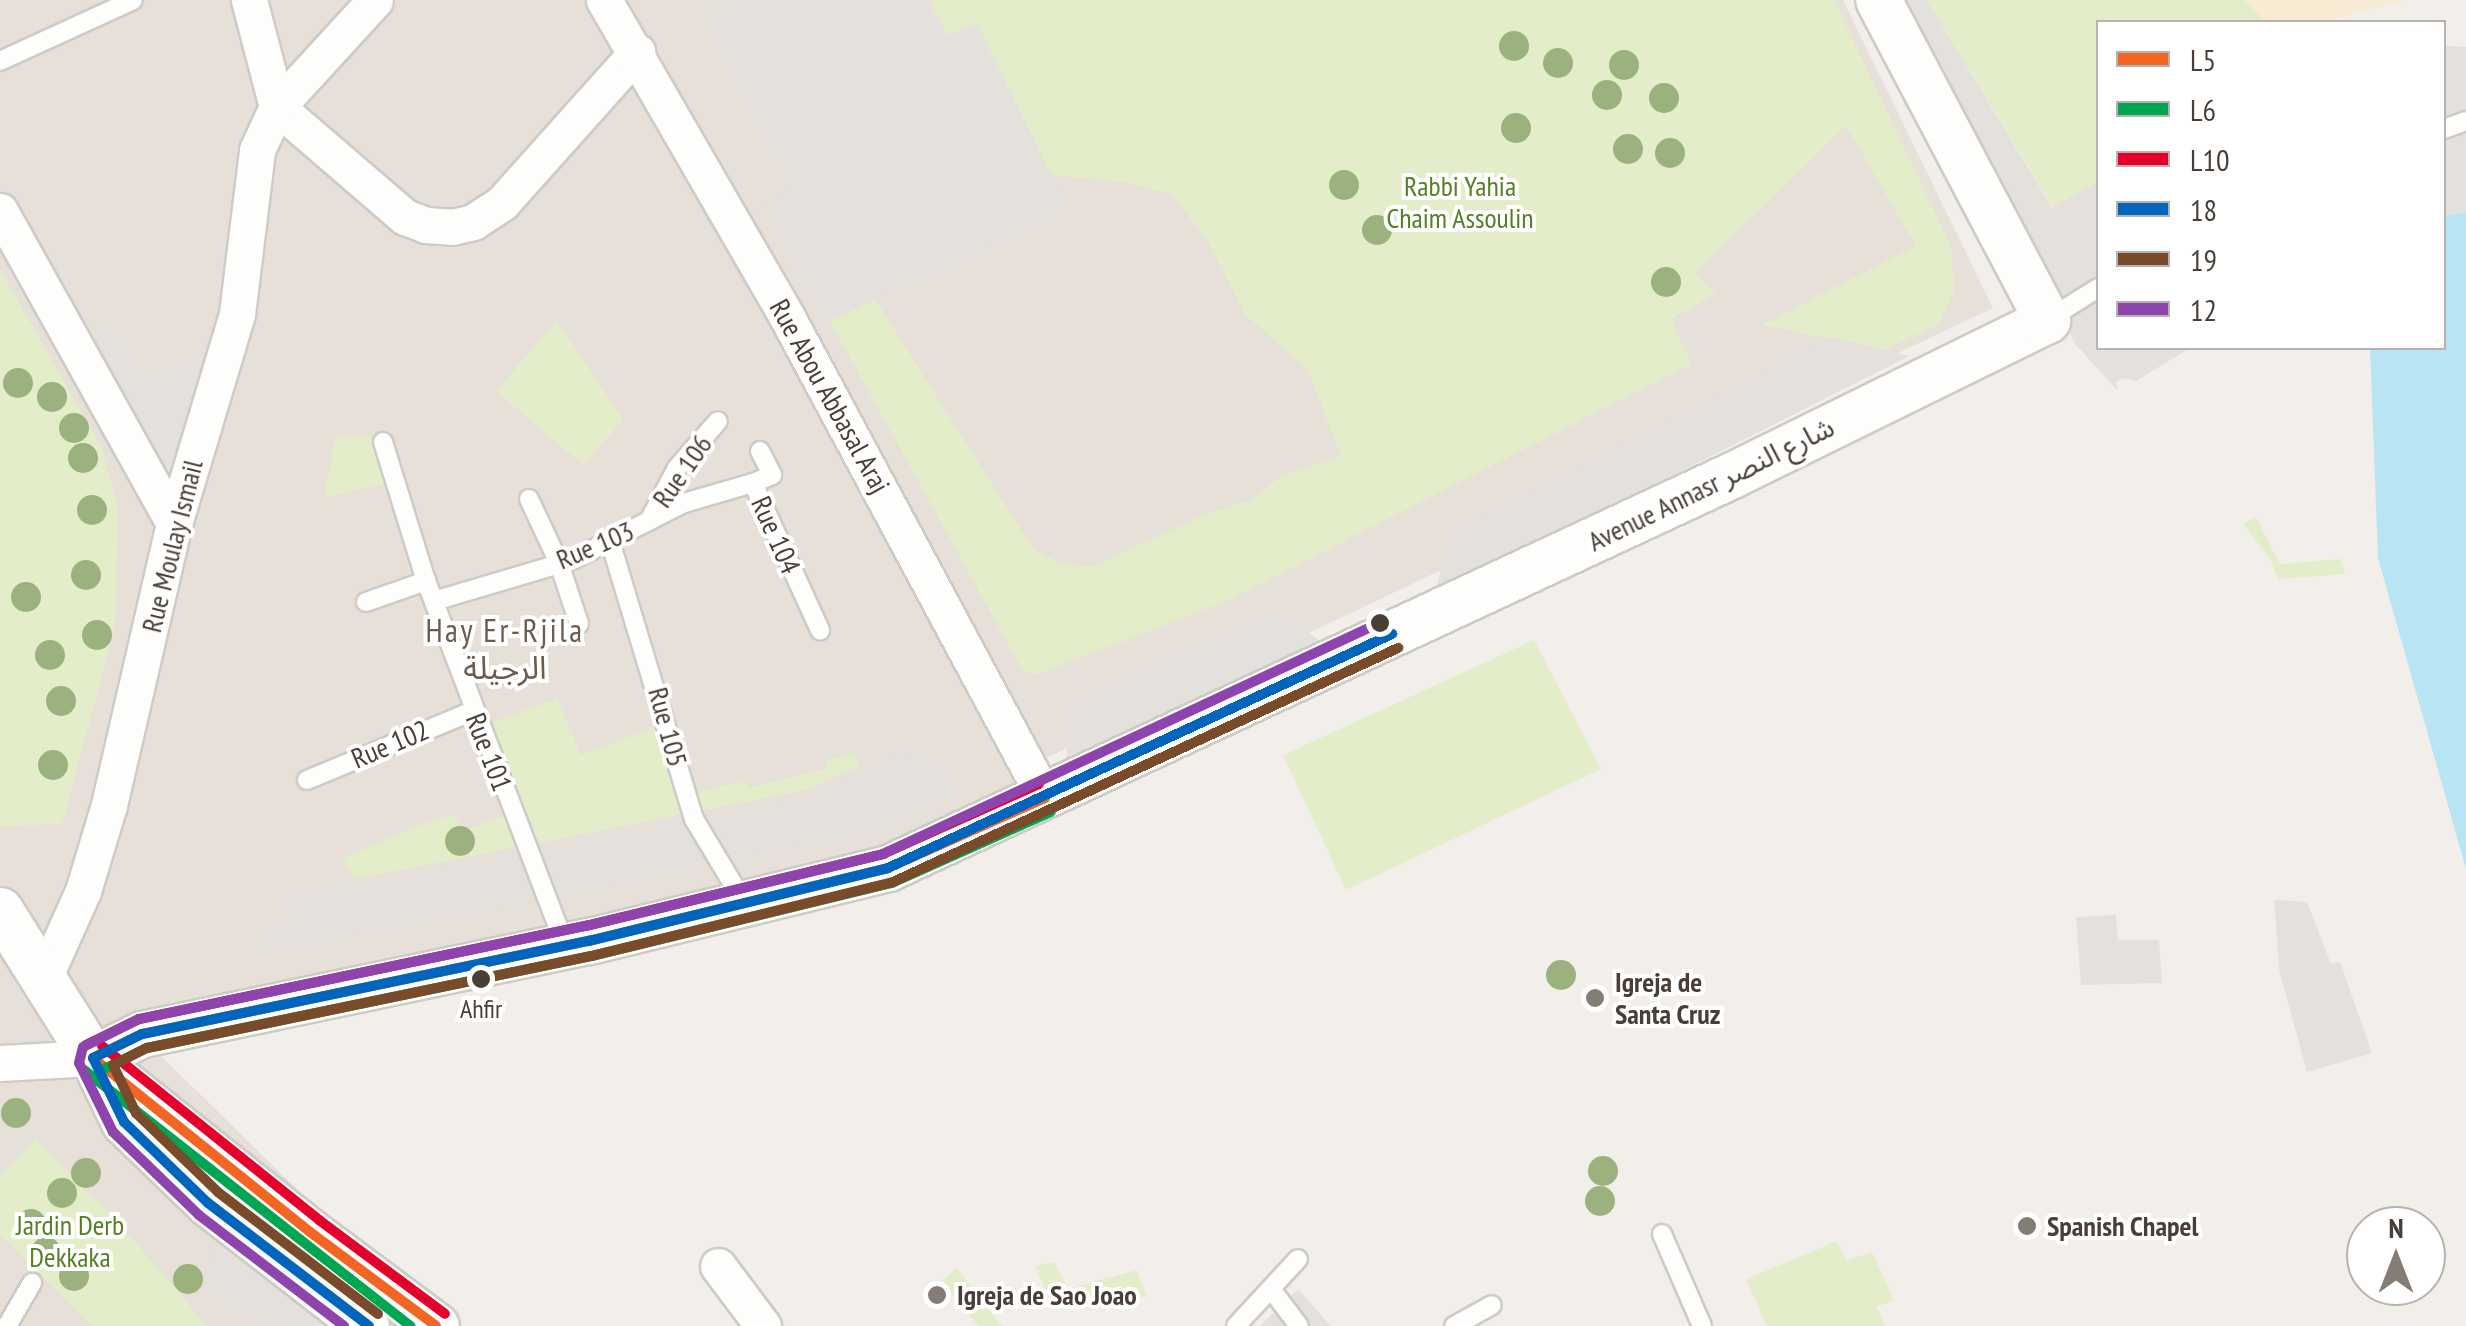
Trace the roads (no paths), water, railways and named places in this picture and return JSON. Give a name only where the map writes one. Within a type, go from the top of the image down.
[{"type":"street","points":[[249,0],[277,107],[404,217],[426,225],[452,227],[474,222],[502,203],[637,52]]},
{"type":"street","name":"Rue Moulay Ismail","points":[[43,980],[83,891],[108,805],[174,524],[237,314],[249,184],[256,150],[277,107],[375,0]]},
{"type":"street","name":"Rue Abou Abbasal Araj","points":[[604,0],[815,367],[1046,798]]},
{"type":"street","points":[[1878,0],[2046,320]]},
{"type":"street","points":[[0,211],[174,524]]},
{"type":"street","name":"Avenue Annasr شارع النصر","points":[[93,1058],[142,1034],[566,945],[888,868],[1046,798],[1732,475],[2046,320]]},
{"type":"street","points":[[0,910],[93,1058],[124,1122],[208,1204],[366,1326]]},
{"type":"street","points":[[0,1063],[93,1058],[310,1232],[436,1326]]},
{"type":"street","points":[[718,1266],[763,1326]]},
{"type":"lane","points":[[0,61],[133,0]]},
{"type":"lane","points":[[2046,320],[2096,289]]},
{"type":"lane","name":"Rue 106","points":[[648,522],[677,468],[718,421]]},
{"type":"lane","name":"Rue 101","points":[[383,442],[426,581],[566,945]]},
{"type":"lane","name":"Rue 104","points":[[760,450],[772,476],[753,482],[820,630]]},
{"type":"lane","name":"Rue 103","points":[[434,601],[559,563],[684,503],[753,482]]},
{"type":"lane","points":[[528,499],[559,563],[579,624]]},
{"type":"lane","name":"Rue 105","points":[[610,541],[694,819],[745,904]]},
{"type":"lane","points":[[366,602],[426,581]]},
{"type":"lane","name":"Rue 102","points":[[308,780],[474,711]]},
{"type":"lane","points":[[1662,1234],[1702,1326]]},
{"type":"lane","points":[[1236,1326],[1298,1259]]},
{"type":"lane","points":[[7,1326],[32,1282]]},
{"type":"lane","points":[[1271,1289],[1299,1326]]},
{"type":"lane","points":[[1454,1326],[1492,1306]]},
{"type":"water","points":[[2466,212],[2466,869],[2378,558],[2370,350],[2446,350],[2446,216]]},
{"type":"place","name":"Ahfir","points":[[481,979]]},
{"type":"place","name":"Igreja de Santa Cruz","points":[[1595,998]]},
{"type":"place","name":"Spanish Chapel","points":[[2027,1226]]},
{"type":"place","name":"Igreja de Sao Joao","points":[[937,1295]]},
{"type":"district","name":"Hay Er-Rjila الرجيلة","points":[[505,650]]},
{"type":"park label","name":"Rabbi Yahia Chaim Assoulin","points":[[1460,202]]},
{"type":"park label","name":"Jardin Derb Dekkaka","points":[[70,1241]]}]
